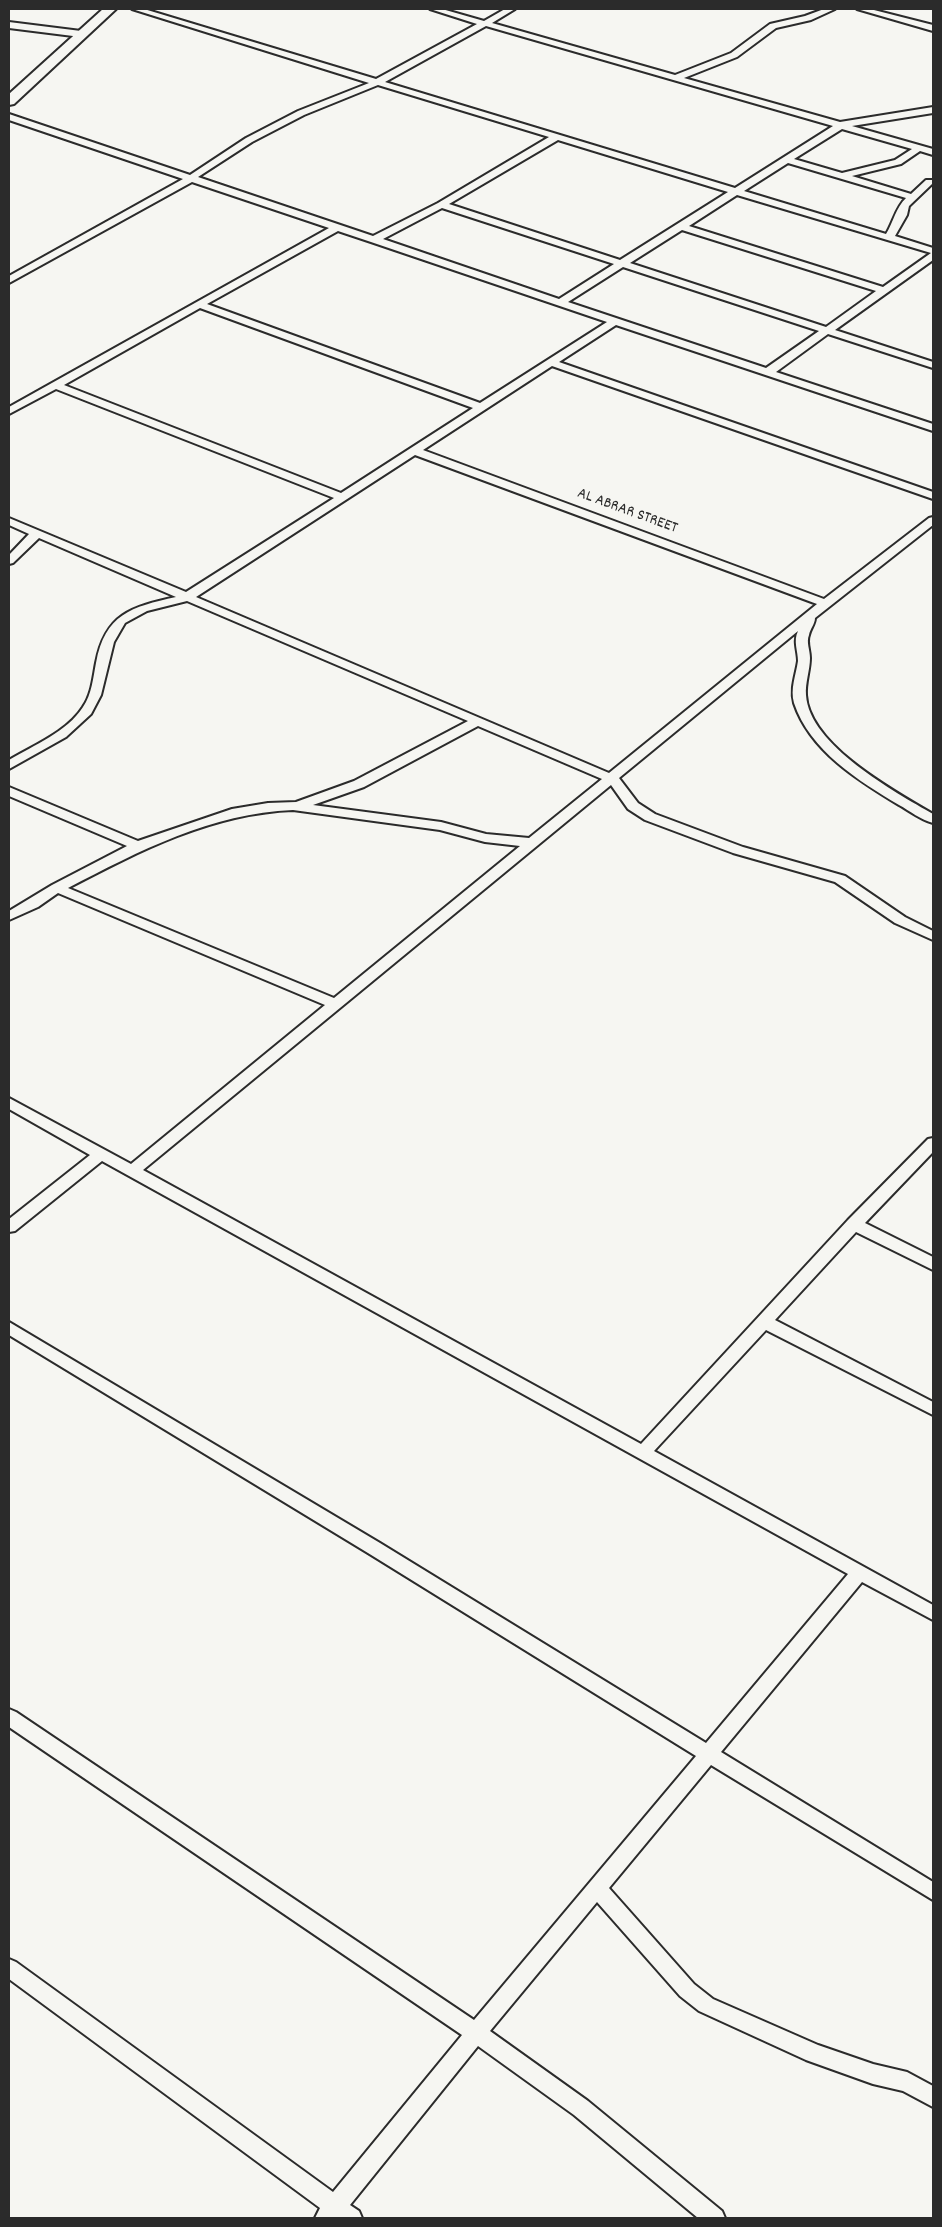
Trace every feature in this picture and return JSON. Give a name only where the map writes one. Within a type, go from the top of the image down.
[{"type":"street","points":[[9,100],[110,9]]},
{"type":"street","points":[[136,9],[933,252]]},
{"type":"street","points":[[434,9],[445,10],[933,152]]},
{"type":"street","points":[[9,280],[68,249],[190,178],[249,140],[301,113],[376,83],[511,9]]},
{"type":"street","points":[[676,78],[734,55],[773,26],[808,18],[831,9]]},
{"type":"street","points":[[861,9],[933,28]]},
{"type":"street","points":[[9,25],[81,34]]},
{"type":"street","points":[[561,302],[683,227],[785,159],[841,125],[933,110]]},
{"type":"street","points":[[9,117],[933,428]]},
{"type":"street","points":[[374,240],[441,205],[555,138]]},
{"type":"street","points":[[842,176],[898,162],[920,148]]},
{"type":"street","points":[[785,159],[911,197]]},
{"type":"street","points":[[888,238],[902,215],[904,205],[929,182]]},
{"type":"street","points":[[441,205],[933,365]]},
{"type":"street","points":[[9,411],[338,227]]},
{"type":"street","points":[[683,227],[882,290]]},
{"type":"street","points":[[768,372],[882,290],[933,256]]},
{"type":"street","points":[[200,305],[481,407]]},
{"type":"street","points":[[9,765],[61,733],[85,712],[96,696],[101,665],[108,644],[115,627],[122,619],[155,606],[186,598],[615,320]]},
{"type":"street","points":[[550,362],[933,496]]},
{"type":"street","points":[[55,385],[342,497]]},
{"type":"street","points":[[9,400],[28,400]]},
{"type":"street","name":"AL ABRAR STREET","points":[[415,451],[828,604]]},
{"type":"street","points":[[132,1171],[613,779],[778,641],[811,618],[933,520]]},
{"type":"street","points":[[9,521],[613,779],[633,806],[650,817],[738,850],[840,879],[900,920],[933,936]]},
{"type":"street","points":[[9,560],[37,533]]},
{"type":"street","points":[[811,618],[802,636],[804,659],[800,679],[800,703],[813,730],[840,758],[887,792],[933,819]]},
{"type":"street","points":[[293,806],[325,797],[359,784],[478,721]]},
{"type":"street","points":[[9,791],[138,846]]},
{"type":"street","points":[[9,916],[33,904],[56,888],[138,846],[232,813],[268,807],[293,806],[441,826],[485,838],[534,843]]},
{"type":"street","points":[[56,888],[336,1004]]},
{"type":"street","points":[[9,1104],[933,1613]]},
{"type":"street","points":[[643,1452],[854,1224],[932,1146]]},
{"type":"street","points":[[9,1227],[101,1154]]},
{"type":"street","points":[[854,1224],[933,1264]]},
{"type":"street","points":[[763,1322],[933,1409]]},
{"type":"street","points":[[9,1328],[933,1892]]},
{"type":"street","points":[[9,1968],[338,2214],[476,2033],[860,1572]]},
{"type":"street","points":[[9,1717],[476,2033],[581,2108],[714,2218]]},
{"type":"street","points":[[597,1888],[687,1990],[706,2005],[813,2053],[873,2074],[907,2082],[933,2097]]}]
